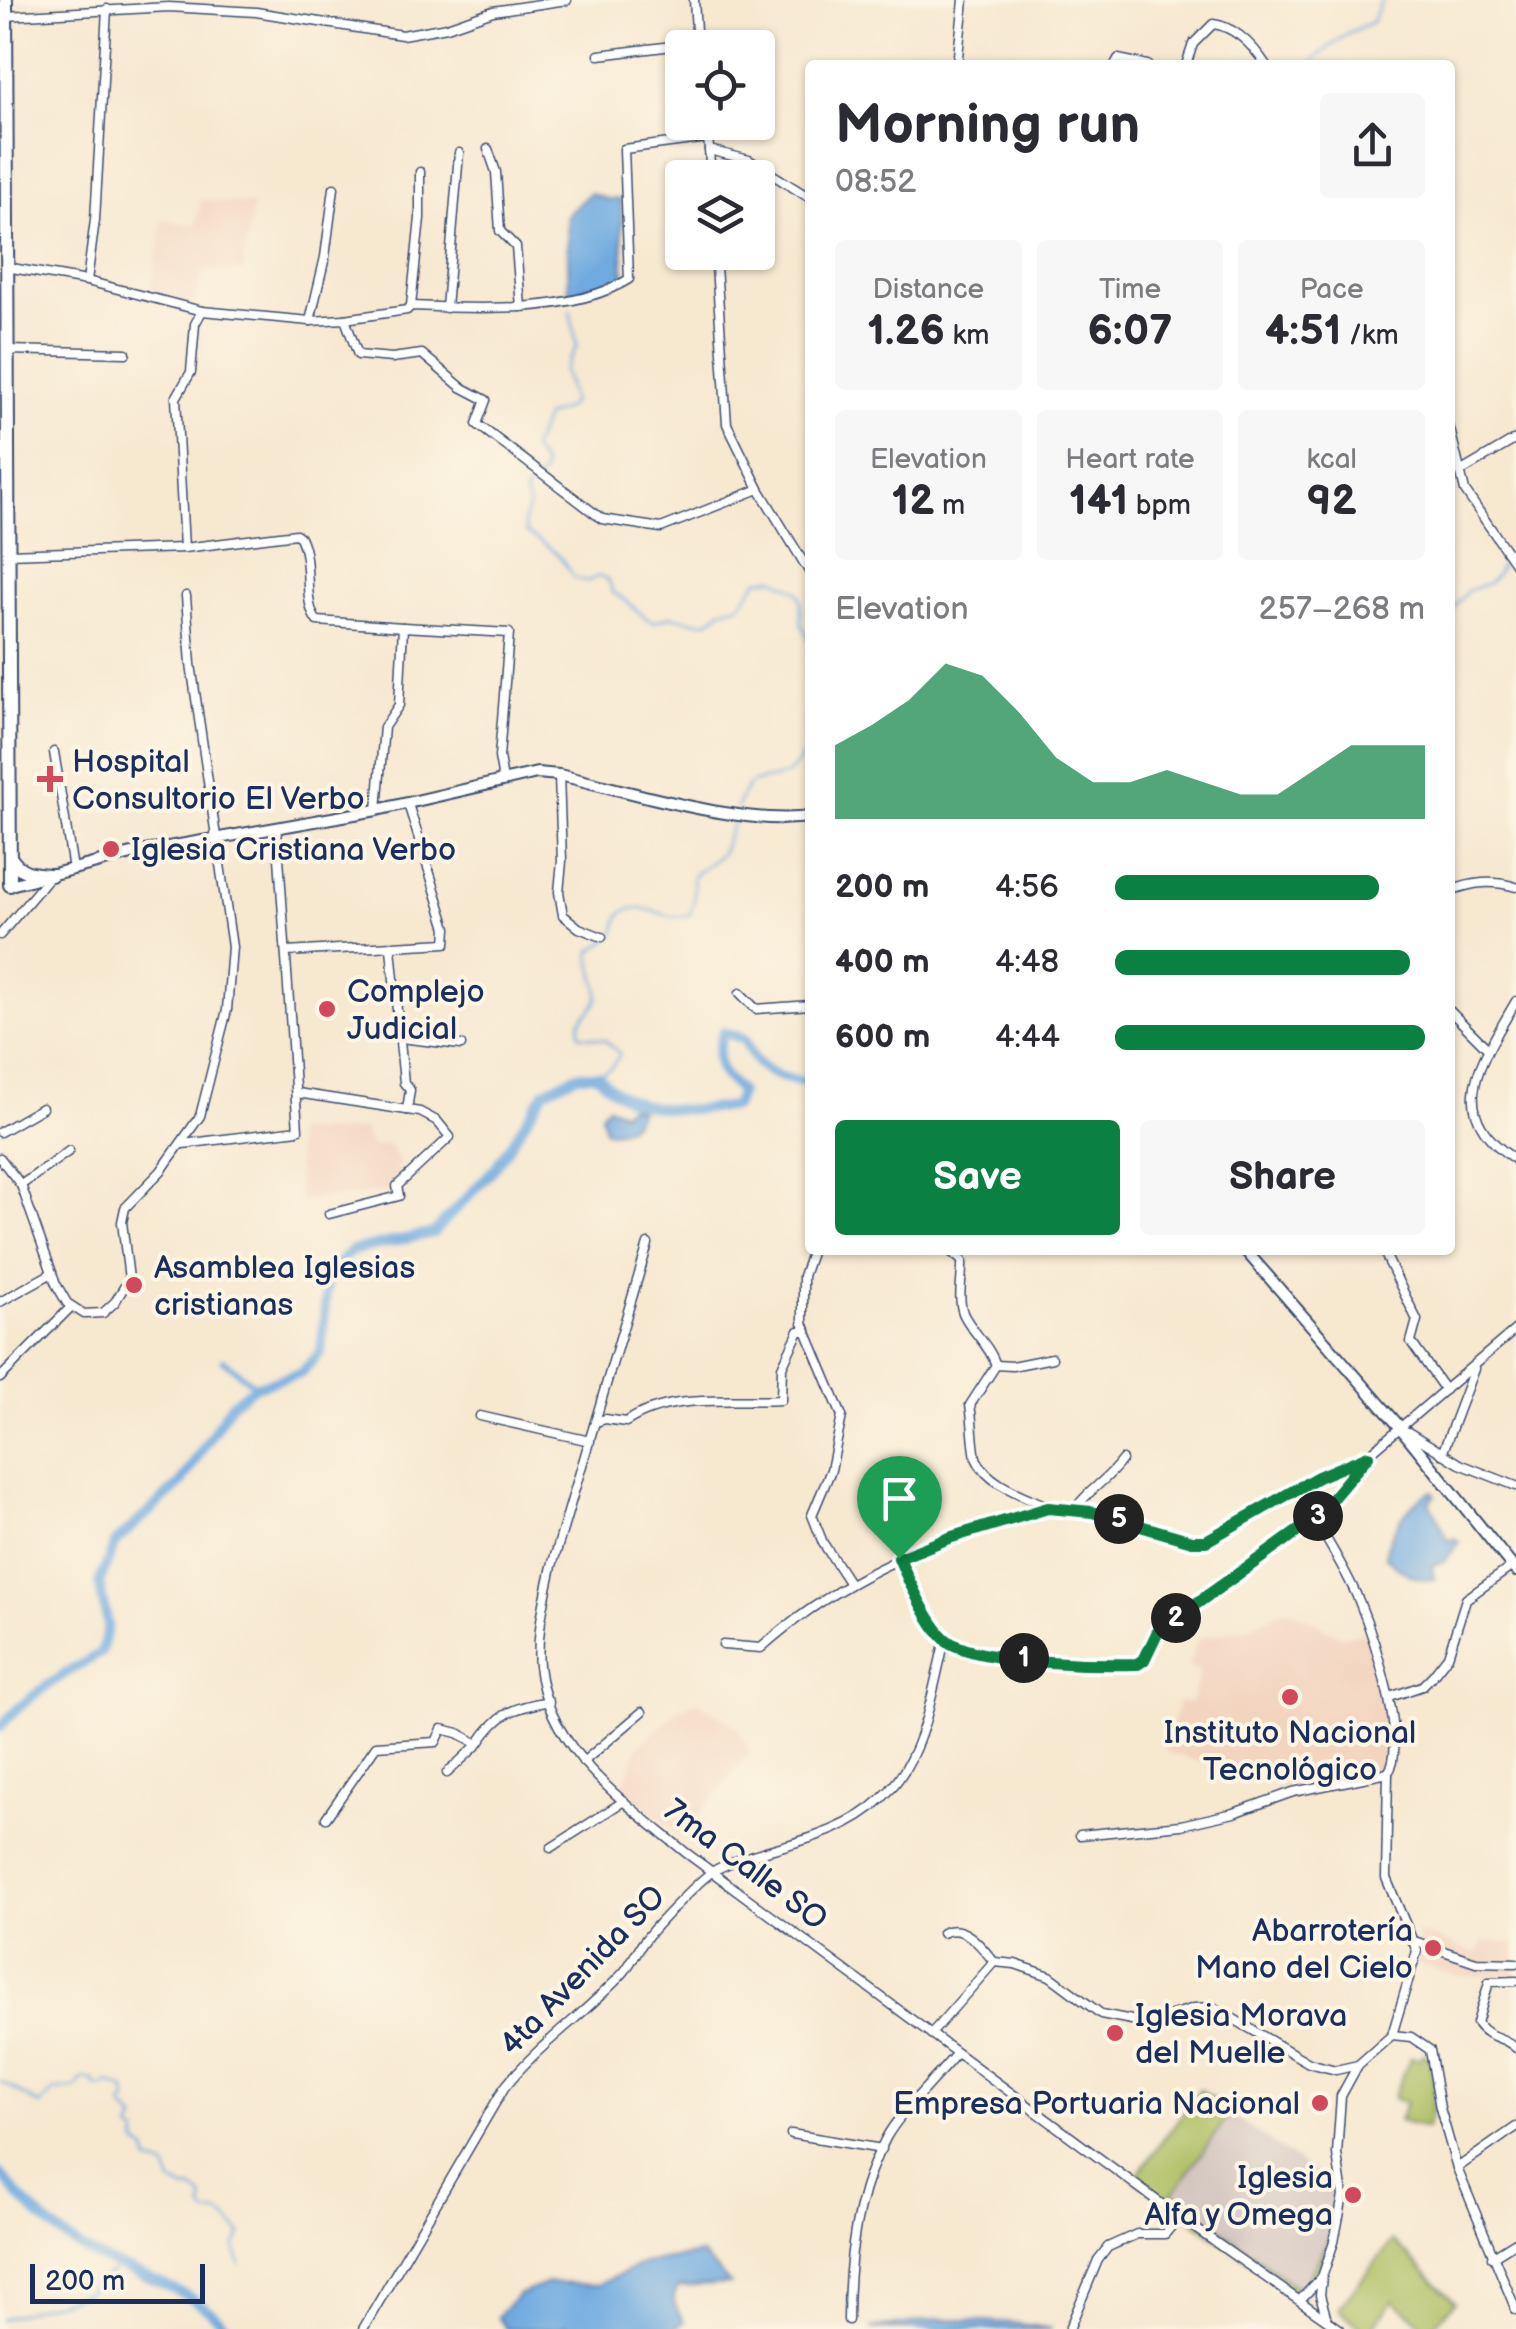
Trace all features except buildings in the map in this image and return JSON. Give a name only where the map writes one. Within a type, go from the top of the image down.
[{"type":"highway","points":[[3,882],[9,854],[4,690],[8,554],[2,60],[6,0]]},
{"type":"highway","points":[[9,854],[21,870],[52,876]]},
{"type":"main road","points":[[3,882],[52,876],[140,852],[408,804],[536,773],[716,811],[805,818]]},
{"type":"main road","points":[[1249,1255],[1400,1426],[1514,1569]]},
{"type":"street","points":[[6,16],[169,3],[402,35],[447,27],[493,11],[566,0]]},
{"type":"street","points":[[694,0],[696,30]]},
{"type":"street","points":[[958,60],[964,0]]},
{"type":"street","points":[[87,282],[95,220],[107,9]]},
{"type":"street","points":[[1188,60],[1194,44],[1213,24],[1238,34],[1261,60]]},
{"type":"street","points":[[599,55],[665,48]]},
{"type":"street","points":[[4,274],[87,282],[202,312],[310,321],[345,320],[411,306],[520,307],[586,296],[628,280],[624,149],[693,140]]},
{"type":"street","points":[[708,140],[709,160]]},
{"type":"street","points":[[488,149],[496,172],[500,231],[516,247],[520,307]]},
{"type":"street","points":[[709,150],[749,160],[805,195]]},
{"type":"street","points":[[446,308],[459,153]]},
{"type":"street","points":[[411,306],[420,218],[420,172]]},
{"type":"street","points":[[310,321],[325,257],[334,188]]},
{"type":"street","points":[[717,270],[727,424],[759,489],[805,564]]},
{"type":"street","points":[[184,548],[176,398],[191,372],[195,324],[202,312]]},
{"type":"street","points":[[345,320],[358,355],[392,358],[422,354],[461,387],[486,400],[477,424],[602,519],[661,528],[759,489]]},
{"type":"street","points":[[4,357],[126,353]]},
{"type":"street","points":[[1460,472],[1516,439]]},
{"type":"street","points":[[1455,450],[1472,503],[1516,566]]},
{"type":"street","points":[[8,554],[184,548],[296,534],[307,556],[311,613],[317,621],[509,633],[498,757],[503,780]]},
{"type":"street","points":[[0,1158],[21,1185],[52,1273],[71,1307],[94,1315],[102,1312],[115,1302],[128,1279],[124,1208],[162,1172],[200,1116],[230,988],[232,948],[191,664],[186,596]]},
{"type":"street","points":[[377,810],[384,727],[399,705],[403,626]]},
{"type":"street","points":[[54,752],[74,869]]},
{"type":"street","points":[[558,775],[563,915],[579,928],[602,938]]},
{"type":"street","points":[[286,952],[446,944],[448,939],[408,804]]},
{"type":"street","points":[[183,1144],[298,1130],[276,829]]},
{"type":"street","points":[[0,935],[52,876]]},
{"type":"street","points":[[1455,890],[1471,883],[1499,882],[1516,887]]},
{"type":"street","points":[[390,948],[404,1083],[410,1090],[407,1110]]},
{"type":"street","points":[[740,992],[756,1009],[805,1005]]},
{"type":"street","points":[[1516,1001],[1488,1048],[1472,1096],[1480,1129],[1516,1160]]},
{"type":"street","points":[[1455,1016],[1488,1048]]},
{"type":"street","points":[[400,1038],[460,1045]]},
{"type":"street","points":[[297,1094],[420,1112],[437,1122],[450,1137],[396,1186],[399,1196],[330,1214]]},
{"type":"street","points":[[0,1132],[42,1108]]},
{"type":"street","points":[[21,1185],[70,1151]]},
{"type":"street","name":"7ma Calle SO","points":[[648,1244],[552,1566],[541,1616],[540,1668],[549,1701],[568,1742],[624,1801],[712,1871],[1179,2217],[1340,2329]]},
{"type":"street","points":[[810,1255],[803,1276],[801,1306],[817,1362],[842,1416],[831,1470],[812,1515],[823,1543],[850,1584]]},
{"type":"street","points":[[954,1255],[962,1261],[961,1304],[965,1316],[984,1338],[996,1365]]},
{"type":"street","points":[[1385,1255],[1417,1320],[1410,1342],[1445,1390]]},
{"type":"street","points":[[0,1302],[52,1273]]},
{"type":"street","points":[[0,1378],[71,1307]]},
{"type":"street","points":[[899,1558],[911,1588],[946,1639],[972,1653],[1087,1665],[1138,1664],[1144,1660],[1158,1631],[1315,1519],[1368,1456],[1516,1329]]},
{"type":"street","points":[[596,1422],[604,1418],[626,1422],[639,1413],[700,1401],[782,1400],[782,1367],[798,1330],[806,1330]]},
{"type":"street","points":[[996,1365],[1052,1358]]},
{"type":"street","points":[[996,1365],[970,1406],[976,1459],[992,1479],[1048,1508]]},
{"type":"street","points":[[1442,1454],[1474,1367]]},
{"type":"street","points":[[480,1416],[590,1441]]},
{"type":"street","points":[[1400,1426],[1468,1468],[1516,1486]]},
{"type":"street","points":[[723,1645],[760,1648],[799,1614],[899,1558],[952,1537],[1048,1508],[1075,1510],[1199,1542],[1318,1477],[1368,1456]]},
{"type":"street","points":[[1075,1510],[1082,1498],[1110,1478],[1122,1460]]},
{"type":"street","points":[[1315,1519],[1360,1602],[1390,1698],[1396,1762],[1388,1773],[1386,1878],[1414,1941],[1416,1963],[1392,2035],[1358,2065],[1341,2096],[1338,2140],[1342,2196],[1334,2242],[1322,2277],[1320,2295],[1326,2316]]},
{"type":"street","points":[[1390,1698],[1422,1686],[1433,1675],[1448,1656],[1466,1599],[1514,1569]]},
{"type":"street","name":"4ta Avenida SO","points":[[363,2329],[504,2088],[527,2059],[574,2021],[626,1969],[650,1934],[712,1871],[844,1825],[882,1798],[916,1754],[946,1639]]},
{"type":"street","points":[[447,1773],[513,1708],[549,1701]]},
{"type":"street","points":[[583,1762],[642,1712]]},
{"type":"street","points":[[326,1818],[376,1746],[436,1742],[442,1729],[478,1744]]},
{"type":"street","points":[[1080,1835],[1181,1825],[1234,1813],[1296,1791],[1388,1773]]},
{"type":"street","points":[[550,1848],[624,1801]]},
{"type":"street","points":[[942,1932],[951,1928],[960,1931],[994,1962],[1015,1964],[1050,1976],[1095,2011],[1137,2022],[1156,2022],[1194,2008],[1213,2007],[1309,2063],[1336,2070],[1358,2065]]},
{"type":"street","points":[[1414,1941],[1476,1962],[1516,1963]]},
{"type":"street","points":[[931,2034],[994,1962]]},
{"type":"street","points":[[1516,1981],[1489,1982],[1477,2023],[1484,2034],[1516,2048]]},
{"type":"street","points":[[1400,2013],[1411,2037]]},
{"type":"street","points":[[1392,2035],[1411,2037],[1425,2045],[1434,2058],[1440,2108],[1457,2168],[1516,2310]]},
{"type":"street","points":[[848,2320],[853,2242],[886,2137],[956,2054]]},
{"type":"street","points":[[1336,2070],[1346,2083]]},
{"type":"street","points":[[1457,2168],[1516,2127]]},
{"type":"street","points":[[791,2134],[882,2149]]},
{"type":"street","points":[[1070,2327],[1098,2260],[1108,2247],[1137,2234],[1165,2234],[1179,2217]]},
{"type":"street","points":[[1492,2257],[1516,2242]]},
{"type":"street","points":[[1300,2300],[1322,2277]]},
{"type":"shaded area","points":[[201,199],[253,205],[243,271],[204,270],[194,303],[150,295],[163,220],[196,225]]},
{"type":"shaded area","points":[[364,1130],[370,1146],[389,1145],[399,1160],[400,1190],[299,1201],[294,1132]]},
{"type":"shaded area","name":"Instituto Nacional Tecnológico","points":[[1287,1608],[1341,1636],[1368,1632],[1390,1712],[1390,1763],[1380,1772],[1290,1787],[1165,1752],[1178,1702],[1191,1703],[1200,1672],[1188,1666],[1198,1638],[1248,1628]]},
{"type":"shaded area","points":[[698,1701],[736,1726],[750,1751],[683,1835],[621,1791],[638,1746],[679,1709]]},
{"type":"shaded area","points":[[1417,1931],[1477,1954],[1484,1941],[1516,1944],[1516,1976],[1461,1977],[1418,1965]]},
{"type":"shaded area","points":[[1228,2112],[1336,2188],[1337,2208],[1330,2239],[1302,2290],[1170,2193]]},
{"type":"green space","points":[[1423,2054],[1428,2056],[1434,2093],[1426,2128],[1399,2121],[1406,2103],[1393,2098],[1411,2057],[1419,2059]]},
{"type":"green space","points":[[1200,2090],[1231,2112],[1173,2193],[1298,2289],[1331,2238],[1319,2273],[1300,2297],[1134,2179]]},
{"type":"green space","points":[[1393,2241],[1455,2302],[1430,2329],[1422,2329],[1422,2324],[1393,2301],[1371,2329],[1362,2329],[1338,2308]]},
{"type":"water","points":[[590,193],[609,200],[619,199],[621,203],[624,277],[606,287],[583,288],[579,294],[569,295],[567,215]]},
{"type":"water","points":[[608,1106],[622,1112],[629,1106],[640,1109],[627,1128],[605,1131],[601,1114]]},
{"type":"water","points":[[1433,1491],[1435,1495],[1429,1502],[1446,1537],[1460,1542],[1444,1561],[1432,1568],[1434,1579],[1421,1579],[1395,1566],[1385,1556],[1402,1518]]},
{"type":"water","points":[[701,2254],[730,2284],[679,2287],[674,2300],[684,2322],[674,2329],[568,2329],[566,2325],[558,2329],[506,2329],[497,2317],[518,2295],[548,2283],[598,2285],[644,2263]]},
{"type":"water","points":[[939,2319],[1013,2323],[1052,2329],[871,2329]]},
{"type":"waterway","points":[[1315,60],[1346,34],[1372,22],[1382,0]]},
{"type":"waterway","points":[[570,310],[577,346],[564,370],[572,402],[545,417],[532,450],[543,465],[543,474],[524,492],[529,505],[524,521],[526,533],[555,552],[575,579],[608,579],[613,593],[653,622],[672,616],[709,621],[721,610],[740,605],[758,580],[774,578],[796,590],[801,598],[805,631]]},
{"type":"waterway","points":[[1455,607],[1467,591],[1495,577],[1506,555]]},
{"type":"waterway","points":[[737,808],[751,784],[787,775],[805,754]]},
{"type":"waterway","points":[[598,1075],[612,1067],[620,1054],[605,1040],[580,1035],[582,1019],[598,997],[590,953],[613,936],[625,911],[641,908],[674,917],[690,914],[693,876],[721,854],[734,820]]},
{"type":"waterway","points":[[0,1727],[34,1695],[101,1653],[108,1625],[99,1583],[115,1543],[181,1483],[232,1403],[256,1386],[301,1373],[321,1352],[328,1272],[351,1251],[433,1233],[495,1168],[545,1091],[577,1075],[598,1075],[626,1098],[643,1104],[679,1109],[734,1107],[740,1092],[722,1071],[718,1059],[723,1032],[745,1039],[755,1060],[769,1072],[805,1082]]},
{"type":"waterway","points":[[223,1360],[256,1386]]},
{"type":"waterway","points":[[0,2081],[40,2105],[54,2091],[77,2088],[82,2079],[94,2081],[96,2087],[108,2083],[125,2090],[127,2101],[122,2107],[135,2119],[131,2130],[137,2133],[137,2144],[146,2150],[149,2162],[166,2167],[172,2183],[203,2197],[207,2214],[223,2216],[241,2234],[235,2248],[240,2264]]},
{"type":"waterway","points":[[0,2173],[30,2207],[68,2240],[183,2294],[215,2315],[228,2329]]},
{"type":"waterway","points":[[0,2319],[84,2294],[119,2266]]},
{"type":"place","name":"Hospital Consultorio El Verbo","points":[[50,779]]},
{"type":"place","name":"Iglesia Cristiana Verbo","points":[[111,849]]},
{"type":"place","name":"Complejo Judicial","points":[[327,1009]]},
{"type":"place","name":"Asamblea Iglesias cristianas","points":[[134,1285]]},
{"type":"place","name":"Instituto Nacional Tecnológico","points":[[1290,1697]]},
{"type":"place","name":"Abarrotería Mano del Cielo","points":[[1433,1948]]},
{"type":"place","name":"Iglesia Morava del Muelle","points":[[1115,2033]]},
{"type":"place","name":"Empresa Portuaria Nacional","points":[[1320,2103]]},
{"type":"place","name":"Iglesia Alfa y Omega","points":[[1353,2195]]},
{"type":"route","points":[[1368,1456],[1315,1519],[1158,1631],[1144,1660],[1138,1664],[1087,1665],[972,1653],[946,1639],[911,1588],[899,1558],[952,1537],[1048,1508],[1092,1512],[1192,1541],[1206,1541],[1318,1477],[1368,1456]]}]
